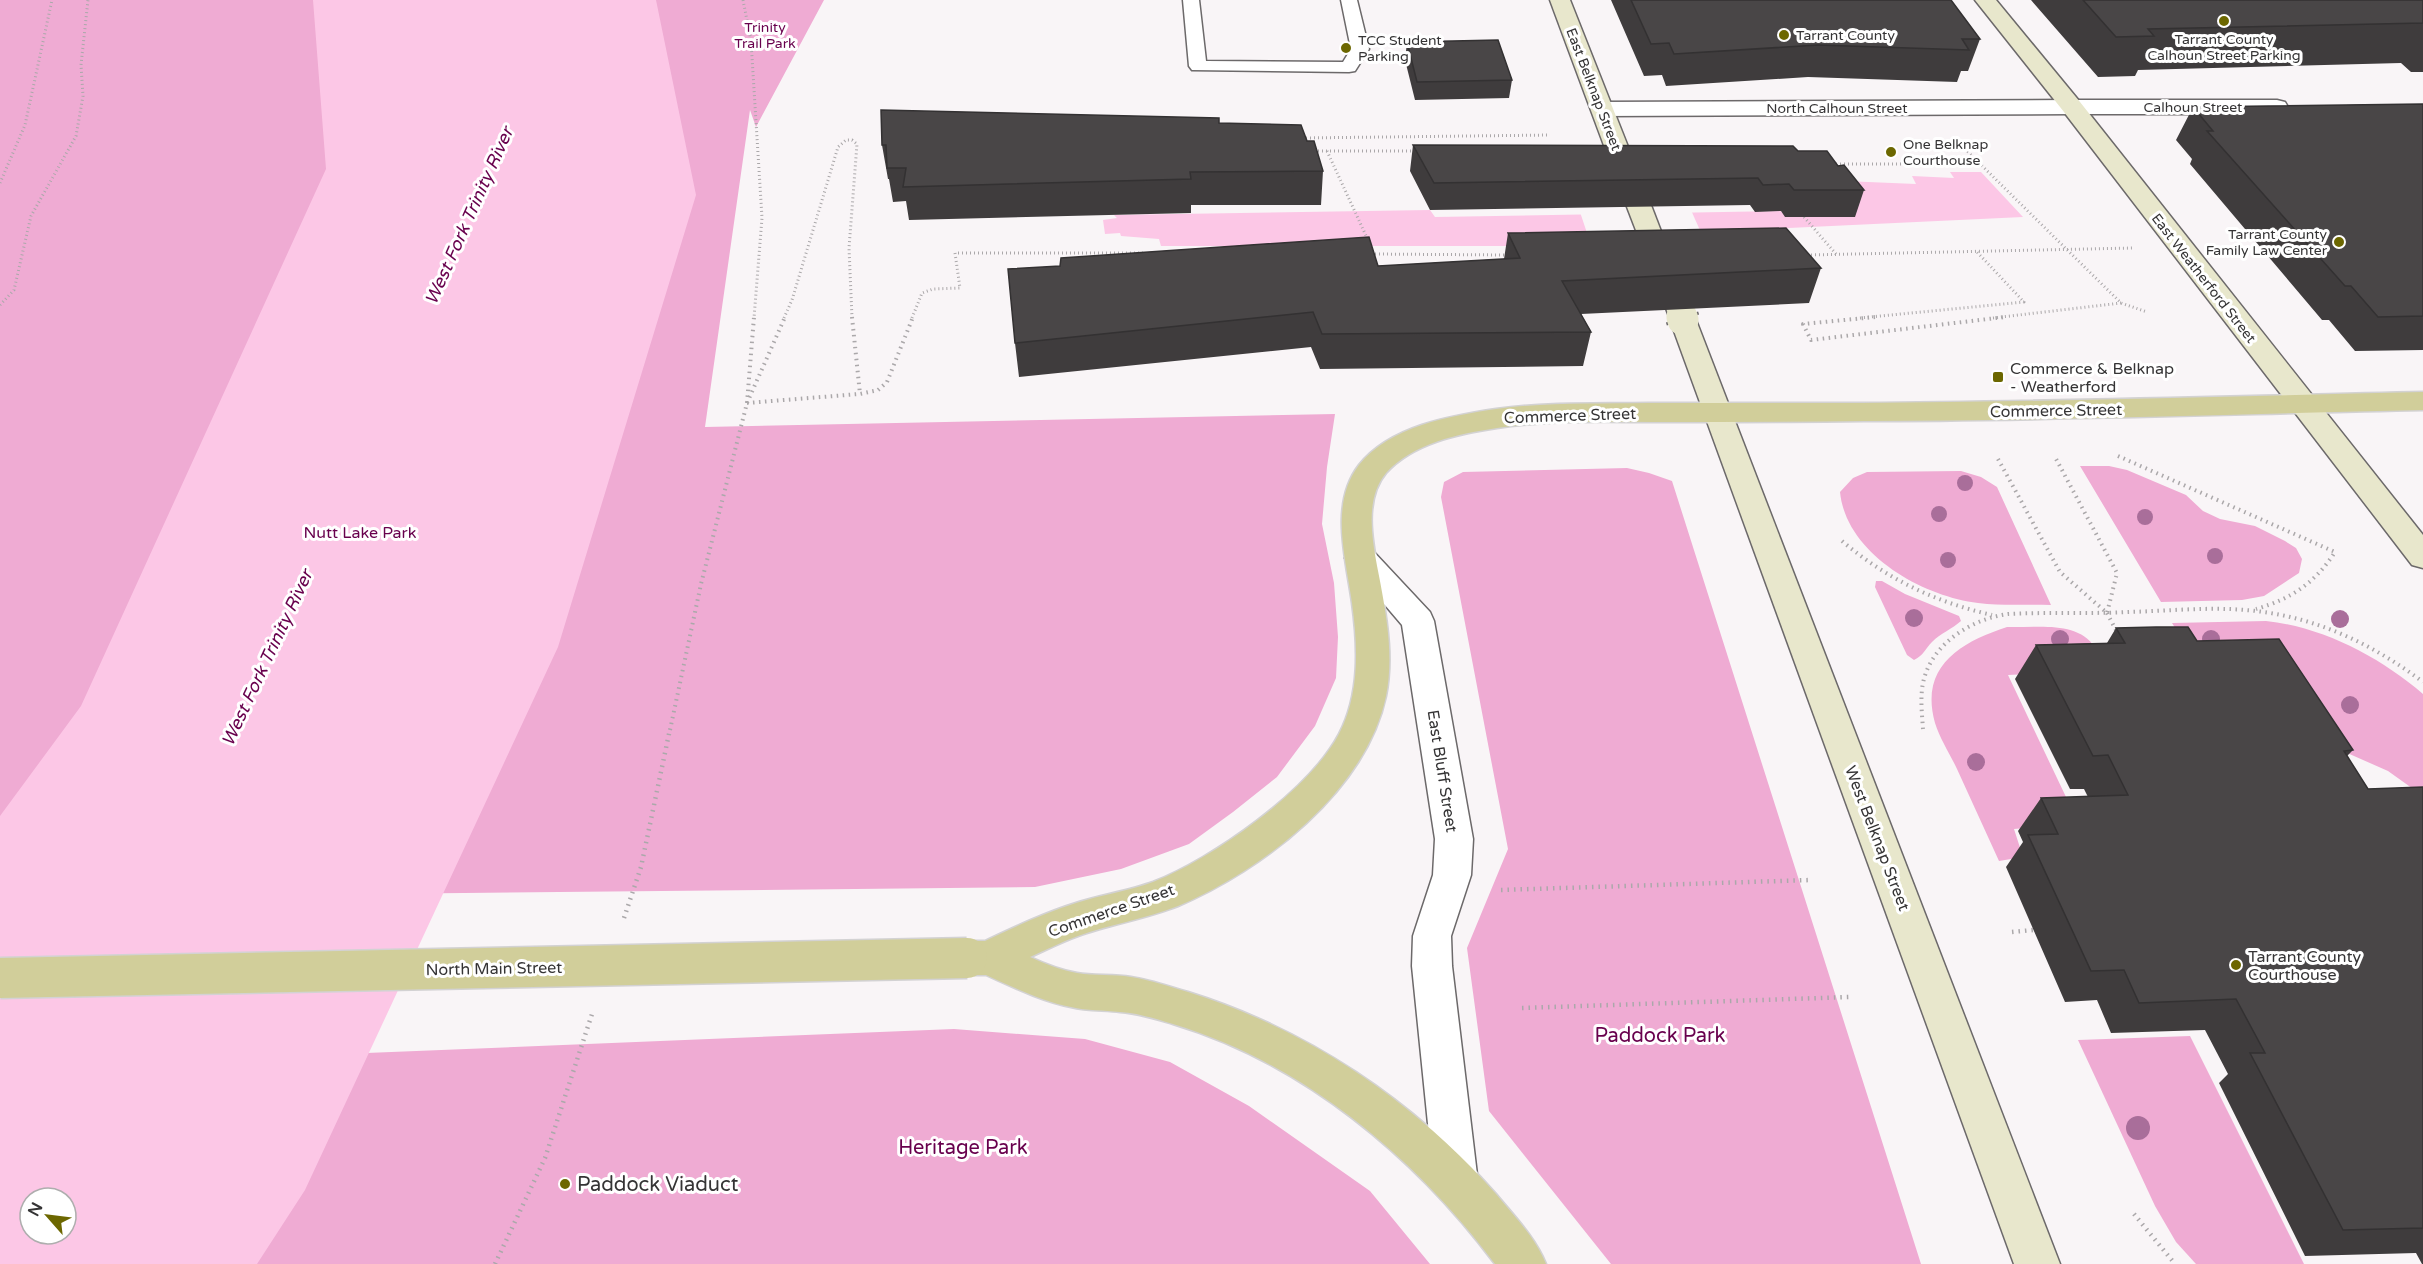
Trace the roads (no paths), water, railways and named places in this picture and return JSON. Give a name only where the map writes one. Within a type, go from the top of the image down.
[{"type":"main road","name":"East Belknap Street","points":[[1560,0],[1718,413]]},
{"type":"main road","name":"East Weatherford Street","points":[[1984,0],[2072,107],[2423,557]]},
{"type":"main road","name":"Commerce Street","points":[[977,958],[1074,920],[1176,889],[1221,866],[1265,836],[1310,796],[1344,755],[1365,717],[1373,670],[1372,633],[1361,558],[1359,494],[1371,471],[1388,454],[1452,426],[1499,417],[1555,413],[2303,405],[2423,401]]},
{"type":"main road","name":"West Belknap Street","points":[[1718,413],[2037,1264]]},
{"type":"main road","name":"North Main Street","points":[[0,978],[977,958]]},
{"type":"main road","points":[[977,958],[1069,989],[1137,996],[1209,1018],[1267,1041],[1373,1109],[1456,1183],[1523,1264]]},
{"type":"street","name":"North Calhoun Street","points":[[1602,109],[2072,107]]},
{"type":"street","name":"Calhoun Street","points":[[2072,107],[2295,107]]},
{"type":"street","name":"East Bluff Street","points":[[1361,558],[1418,621],[1454,839],[1452,875],[1432,936],[1432,966],[1456,1183]]},
{"type":"lane","points":[[1191,0],[1198,66],[1349,67],[1360,49],[1349,0]]},
{"type":"water","name":"West Fork Trinity River","points":[[313,0],[656,0],[696,195],[558,647],[305,1190],[257,1264],[0,1264],[0,816],[81,706],[326,169]]},
{"type":"water","points":[[1950,172],[1981,172],[2023,217],[1704,232],[1569,246],[1161,246],[1159,239],[1121,236],[1120,233],[1105,234],[1103,220],[1117,218],[1114,215],[1430,210],[1435,217],[1781,211],[1786,217],[1854,217],[1820,180],[1916,184],[1912,176],[1954,178]]},
{"type":"place","name":"Tarrant County Calhoun Street Parking","points":[[2224,21]]},
{"type":"place","name":"Tarrant County","points":[[1784,35]]},
{"type":"place","name":"TCC Student Parking","points":[[1346,48]]},
{"type":"place","name":"One Belknap Courthouse","points":[[1891,152]]},
{"type":"place","name":"Tarrant County Family Law Center","points":[[2339,242]]},
{"type":"place","name":"Commerce & Belknap - Weatherford","points":[[1998,377]]},
{"type":"place","name":"Tarrant County Courthouse","points":[[2236,965]]},
{"type":"place","name":"Paddock Viaduct","points":[[565,1184]]},
{"type":"park label","name":"Trinity Trail Park","points":[[765,35]]},
{"type":"park label","name":"Nutt Lake Park","points":[[360,532]]},
{"type":"park label","name":"Paddock Park","points":[[1660,1035]]},
{"type":"park label","name":"Heritage Park","points":[[963,1147]]}]
